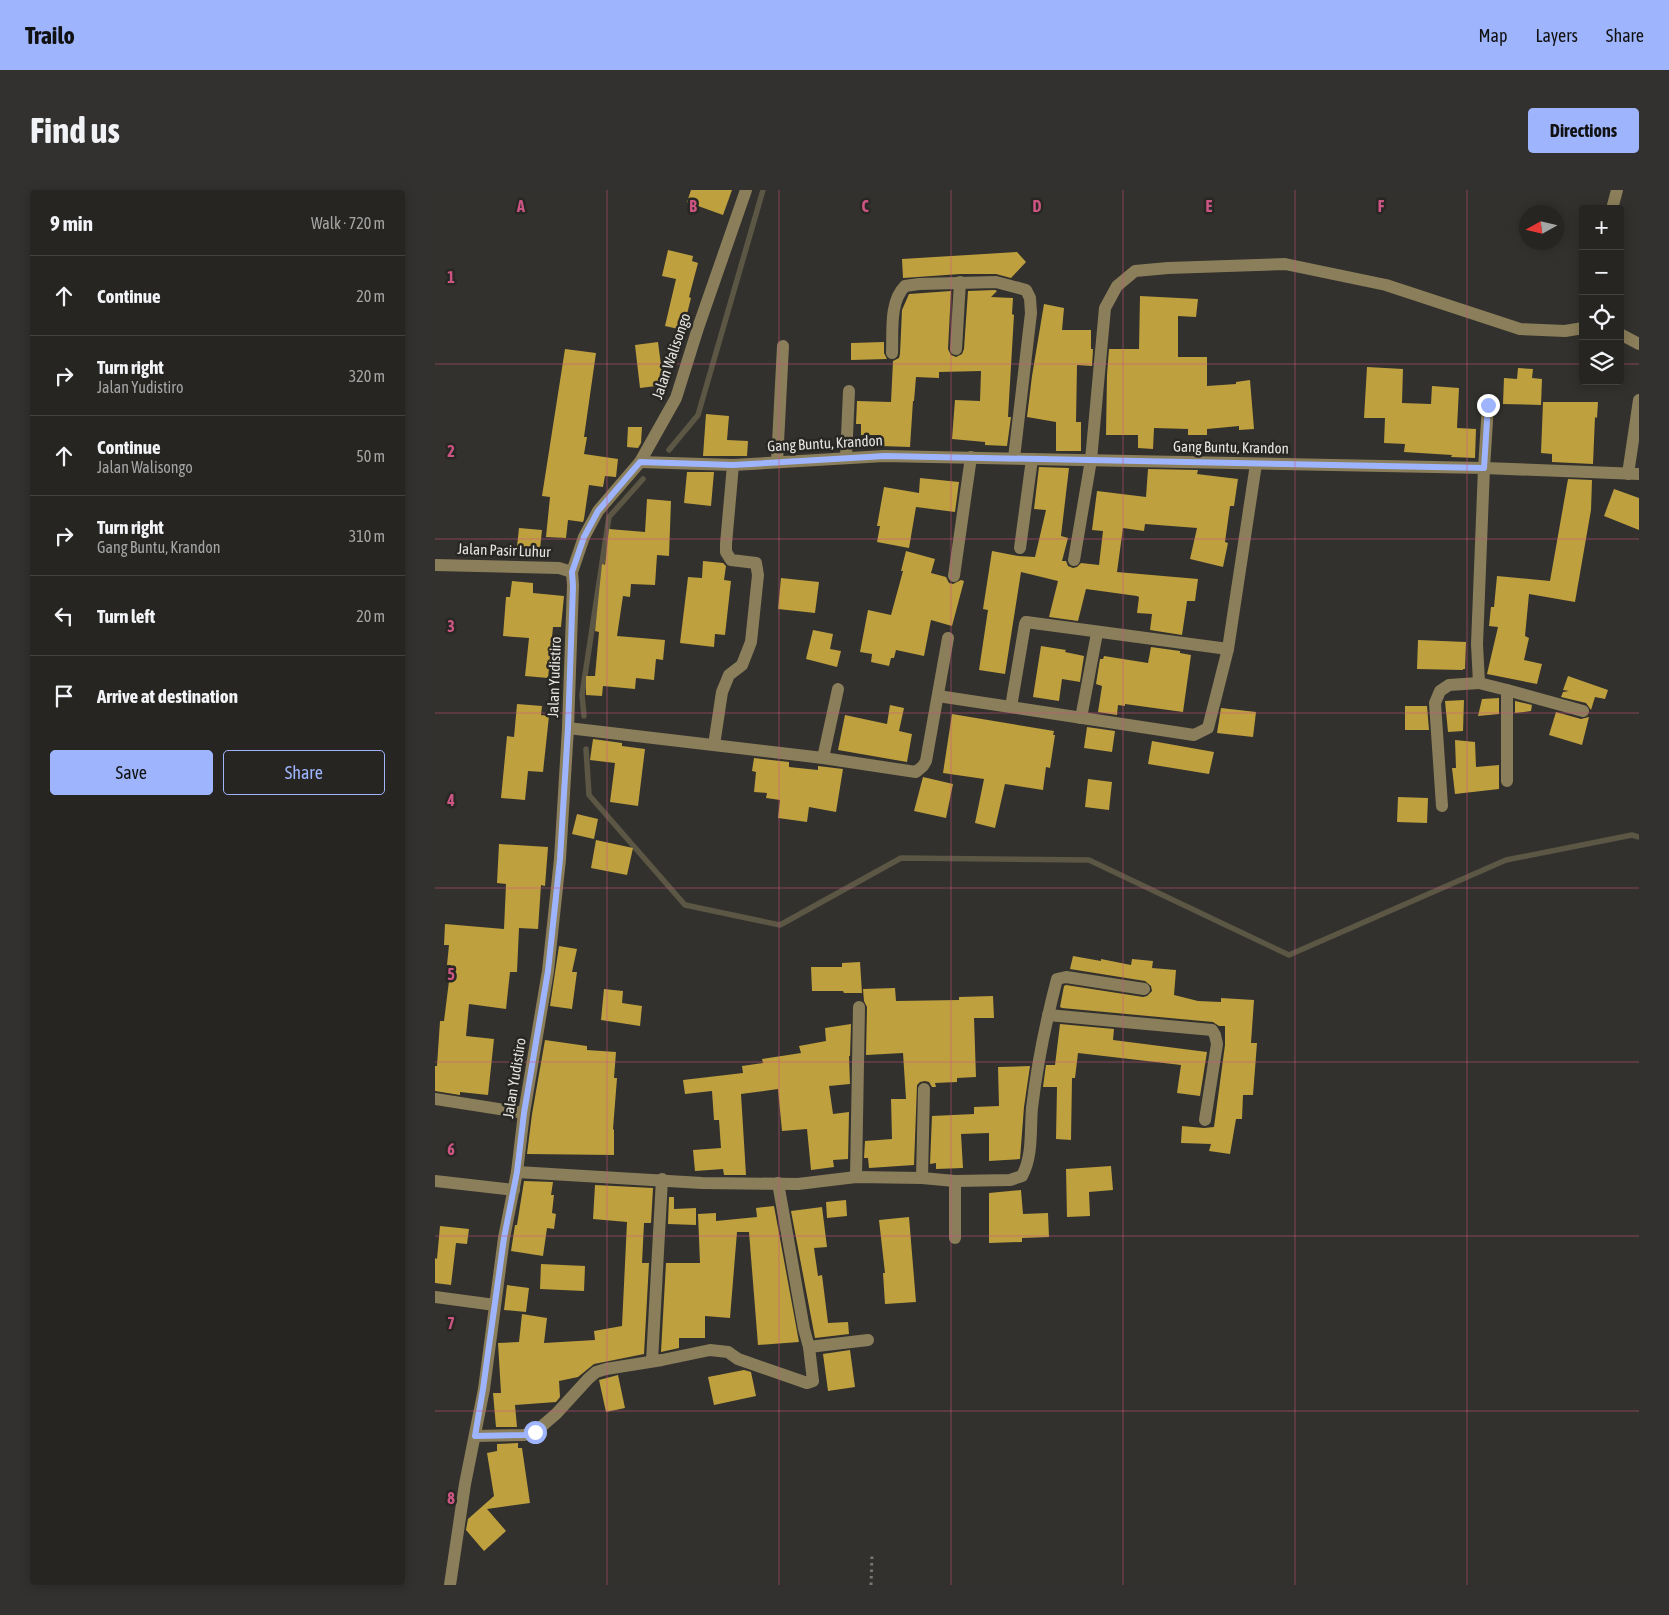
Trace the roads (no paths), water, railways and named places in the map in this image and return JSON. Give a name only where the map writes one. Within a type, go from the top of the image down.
[{"type":"street","name":"Jalan Walisongo","points":[[572,572],[584,537],[598,511],[640,462],[676,398],[746,190]]},
{"type":"street","points":[[1613,205],[1617,190]]},
{"type":"street","points":[[1074,560],[1091,460],[1105,308],[1117,286],[1135,271],[1285,264],[1386,285],[1520,329],[1565,331],[1579,329]]},
{"type":"street","points":[[956,349],[960,282]]},
{"type":"street","points":[[892,353],[895,303],[897,295],[905,286],[960,282],[996,282],[1026,290],[1030,298],[1031,313],[1014,458]]},
{"type":"street","points":[[1624,336],[1639,344]]},
{"type":"street","points":[[777,462],[783,346]]},
{"type":"street","points":[[846,458],[849,391]]},
{"type":"street","points":[[1633,474],[1639,400]]},
{"type":"street","points":[[1479,683],[1477,644],[1488,405]]},
{"type":"street","name":"Gang Buntu, Krandon","points":[[640,462],[733,465],[885,456],[971,457],[1484,468],[1633,474]]},
{"type":"street","points":[[954,576],[971,457]]},
{"type":"street","points":[[1020,548],[1032,459]]},
{"type":"street","points":[[938,696],[1194,735],[1199,734],[1207,728],[1228,649],[1256,464]]},
{"type":"street","points":[[714,745],[722,692],[729,675],[742,665],[751,642],[758,575],[756,562],[731,560],[726,552],[733,465]]},
{"type":"street","name":"Jalan Pasir Luhur","points":[[435,565],[559,568],[572,572]]},
{"type":"street","name":"Jalan Yudistiro","points":[[450,1585],[465,1484],[483,1389],[504,1238],[517,1172],[524,1113],[550,952],[560,859],[568,728],[572,572]]},
{"type":"street","points":[[1011,707],[1025,624],[1028,622],[1097,633],[1228,649]]},
{"type":"street","points":[[1081,718],[1097,633]]},
{"type":"street","points":[[568,728],[823,758],[912,773],[918,771],[925,761],[948,638]]},
{"type":"street","points":[[1442,806],[1435,702],[1439,691],[1449,685],[1479,683],[1583,711]]},
{"type":"street","points":[[823,758],[838,689]]},
{"type":"street","points":[[1507,690],[1507,781]]},
{"type":"street","points":[[517,1172],[662,1179],[702,1183],[798,1184],[856,1178],[922,1178],[955,1181],[1010,1180],[1022,1176],[1028,1164],[1032,1108],[1048,1015],[1057,979],[1066,976],[1144,989]]},
{"type":"street","points":[[856,1178],[859,1008]]},
{"type":"street","points":[[1048,1015],[1212,1030],[1217,1044],[1205,1120]]},
{"type":"street","points":[[922,1178],[924,1089]]},
{"type":"street","points":[[435,1099],[524,1113]]},
{"type":"street","points":[[652,1361],[662,1179]]},
{"type":"street","points":[[435,1181],[514,1190]]},
{"type":"street","points":[[955,1181],[955,1238]]},
{"type":"street","points":[[475,1436],[524,1435],[535,1432],[556,1414],[577,1390],[597,1372],[710,1350],[728,1352],[738,1359],[807,1383],[813,1381],[809,1347],[804,1329],[778,1183]]},
{"type":"street","points":[[435,1297],[495,1305]]},
{"type":"street","points":[[809,1347],[868,1340]]},
{"type":"waterway","points":[[669,450],[698,415],[763,190]]},
{"type":"waterway","points":[[584,716],[582,695],[609,517],[643,479]]},
{"type":"waterway","points":[[586,749],[589,795],[685,905],[780,925],[901,858],[1089,860],[1289,955],[1506,860],[1632,835],[1639,837]]}]
